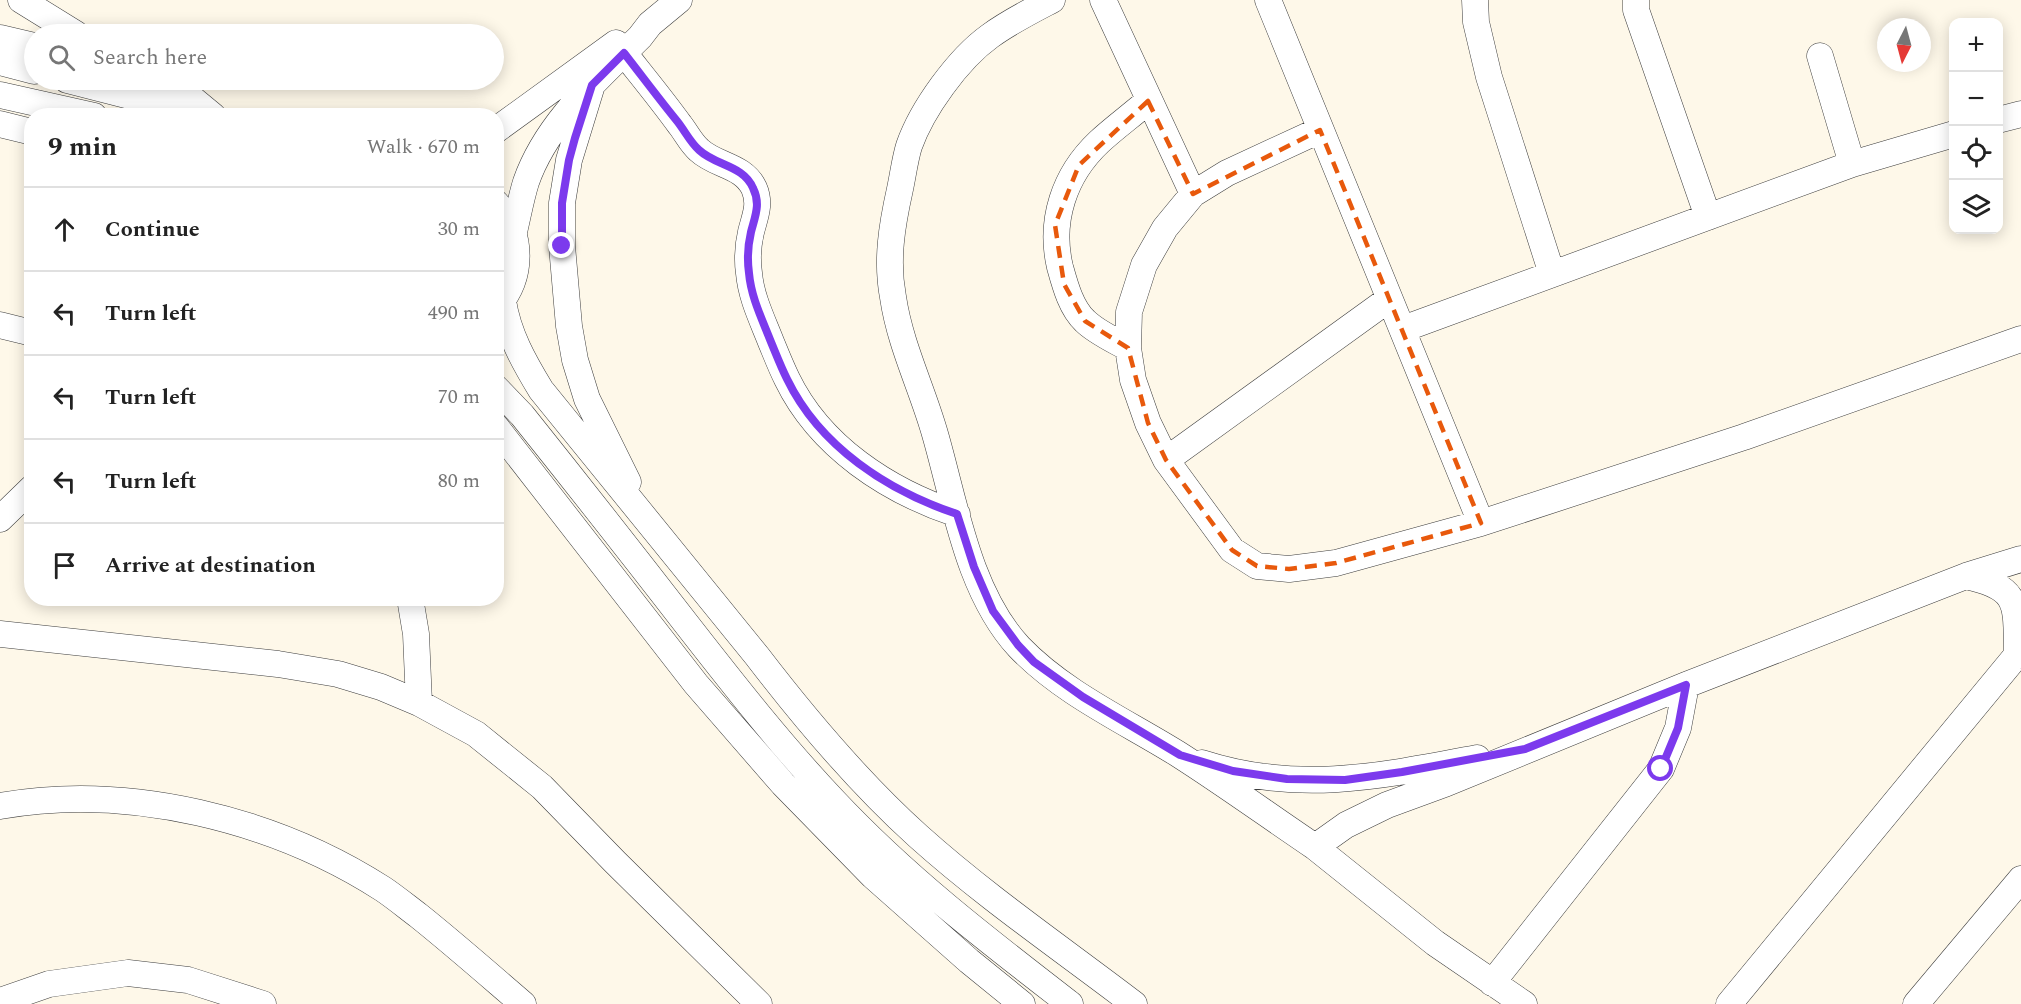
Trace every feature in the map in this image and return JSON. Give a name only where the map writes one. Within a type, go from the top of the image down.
[{"type":"street","points":[[21,0],[60,24]]},
{"type":"street","points":[[514,232],[526,181],[557,124],[571,106],[650,24],[679,0]]},
{"type":"street","points":[[1052,0],[989,36],[966,58],[929,104],[909,146],[893,214],[889,257],[892,296],[901,336],[935,432],[974,567],[993,611],[1018,645],[1034,662],[1083,697],[1180,755],[1315,847],[1435,944],[1524,1004]]},
{"type":"street","points":[[1103,0],[1193,194]]},
{"type":"street","points":[[1268,0],[1481,523]]},
{"type":"street","points":[[1474,0],[1476,21],[1489,77],[1552,274]]},
{"type":"street","points":[[1635,0],[1636,10],[1708,217]]},
{"type":"street","points":[[504,124],[632,32],[650,24]]},
{"type":"street","points":[[0,38],[24,44]]},
{"type":"street","points":[[624,53],[694,145],[710,158],[738,170],[755,190],[758,209],[750,233],[748,252],[750,285],[787,380],[801,402],[834,441],[873,474],[915,498],[957,514]]},
{"type":"street","points":[[1820,56],[1852,164]]},
{"type":"street","points":[[0,62],[24,68]]},
{"type":"street","points":[[592,85],[569,160],[562,203],[562,246],[571,343],[587,399],[651,528]]},
{"type":"street","points":[[106,90],[168,108]]},
{"type":"street","points":[[180,90],[204,108]]},
{"type":"street","points":[[0,95],[58,108]]},
{"type":"street","points":[[1128,348],[1085,321],[1073,304],[1057,252],[1055,225],[1062,199],[1079,165],[1098,143],[1149,101]]},
{"type":"street","points":[[2003,119],[2021,114]]},
{"type":"street","points":[[0,124],[24,130]]},
{"type":"street","points":[[1320,130],[1227,173],[1193,194],[1165,228],[1144,265],[1129,312],[1128,348],[1133,380],[1148,423],[1166,460],[1232,550],[1257,566],[1289,569],[1336,563],[1481,523],[1744,437],[2021,339]]},
{"type":"street","points":[[1403,329],[1852,164],[1949,135]]},
{"type":"street","points":[[504,213],[514,232],[517,254],[515,272],[504,298]]},
{"type":"street","points":[[1166,460],[1389,299]]},
{"type":"street","points":[[504,315],[517,346],[541,390],[816,730],[880,800],[956,869],[1134,1004]]},
{"type":"street","points":[[0,325],[24,331]]},
{"type":"street","points":[[504,397],[539,435],[762,721],[833,800],[871,839],[938,900],[973,930],[1070,1004]]},
{"type":"street","points":[[516,451],[539,435]]},
{"type":"street","points":[[504,437],[696,684],[783,784],[881,884],[1022,1004]]},
{"type":"street","points":[[0,519],[24,496]]},
{"type":"street","points":[[1315,847],[1346,825],[1386,805],[1447,783],[1525,749],[1966,576],[2021,559]]},
{"type":"street","points":[[1729,1004],[2019,653],[2016,607],[2010,594],[1999,585],[1966,576]]},
{"type":"street","points":[[411,606],[416,634],[419,703]]},
{"type":"street","points":[[0,634],[278,664],[338,674],[381,687],[419,703],[476,734],[542,787],[759,1004]]},
{"type":"street","points":[[1492,983],[1661,769],[1678,728],[1686,685]]},
{"type":"street","points":[[1180,755],[1224,769],[1260,776],[1326,780],[1374,777],[1525,749]]},
{"type":"street","points":[[0,806],[68,800],[135,802],[207,813],[270,834],[346,867],[385,890],[444,936],[523,1004]]},
{"type":"street","points":[[1916,1004],[2021,879]]},
{"type":"street","points":[[0,1001],[49,984],[128,973],[188,980],[263,1004]]},
{"type":"highlighted area","points":[[1148,101],[1193,194],[1320,130],[1481,523],[1336,563],[1289,569],[1257,566],[1232,550],[1166,460],[1148,423],[1128,348],[1085,321],[1064,284],[1055,225],[1079,165]]},
{"type":"route","points":[[562,246],[562,203],[565,181],[575,138],[592,85],[624,53],[694,145],[710,158],[738,170],[755,190],[758,209],[750,233],[748,252],[750,285],[787,380],[801,402],[834,441],[873,474],[915,498],[957,514],[974,567],[993,611],[1018,645],[1034,662],[1051,675],[1083,697],[1180,755],[1206,764],[1260,776],[1316,780],[1374,777],[1525,749],[1686,685],[1682,714],[1674,742],[1661,769]]}]
